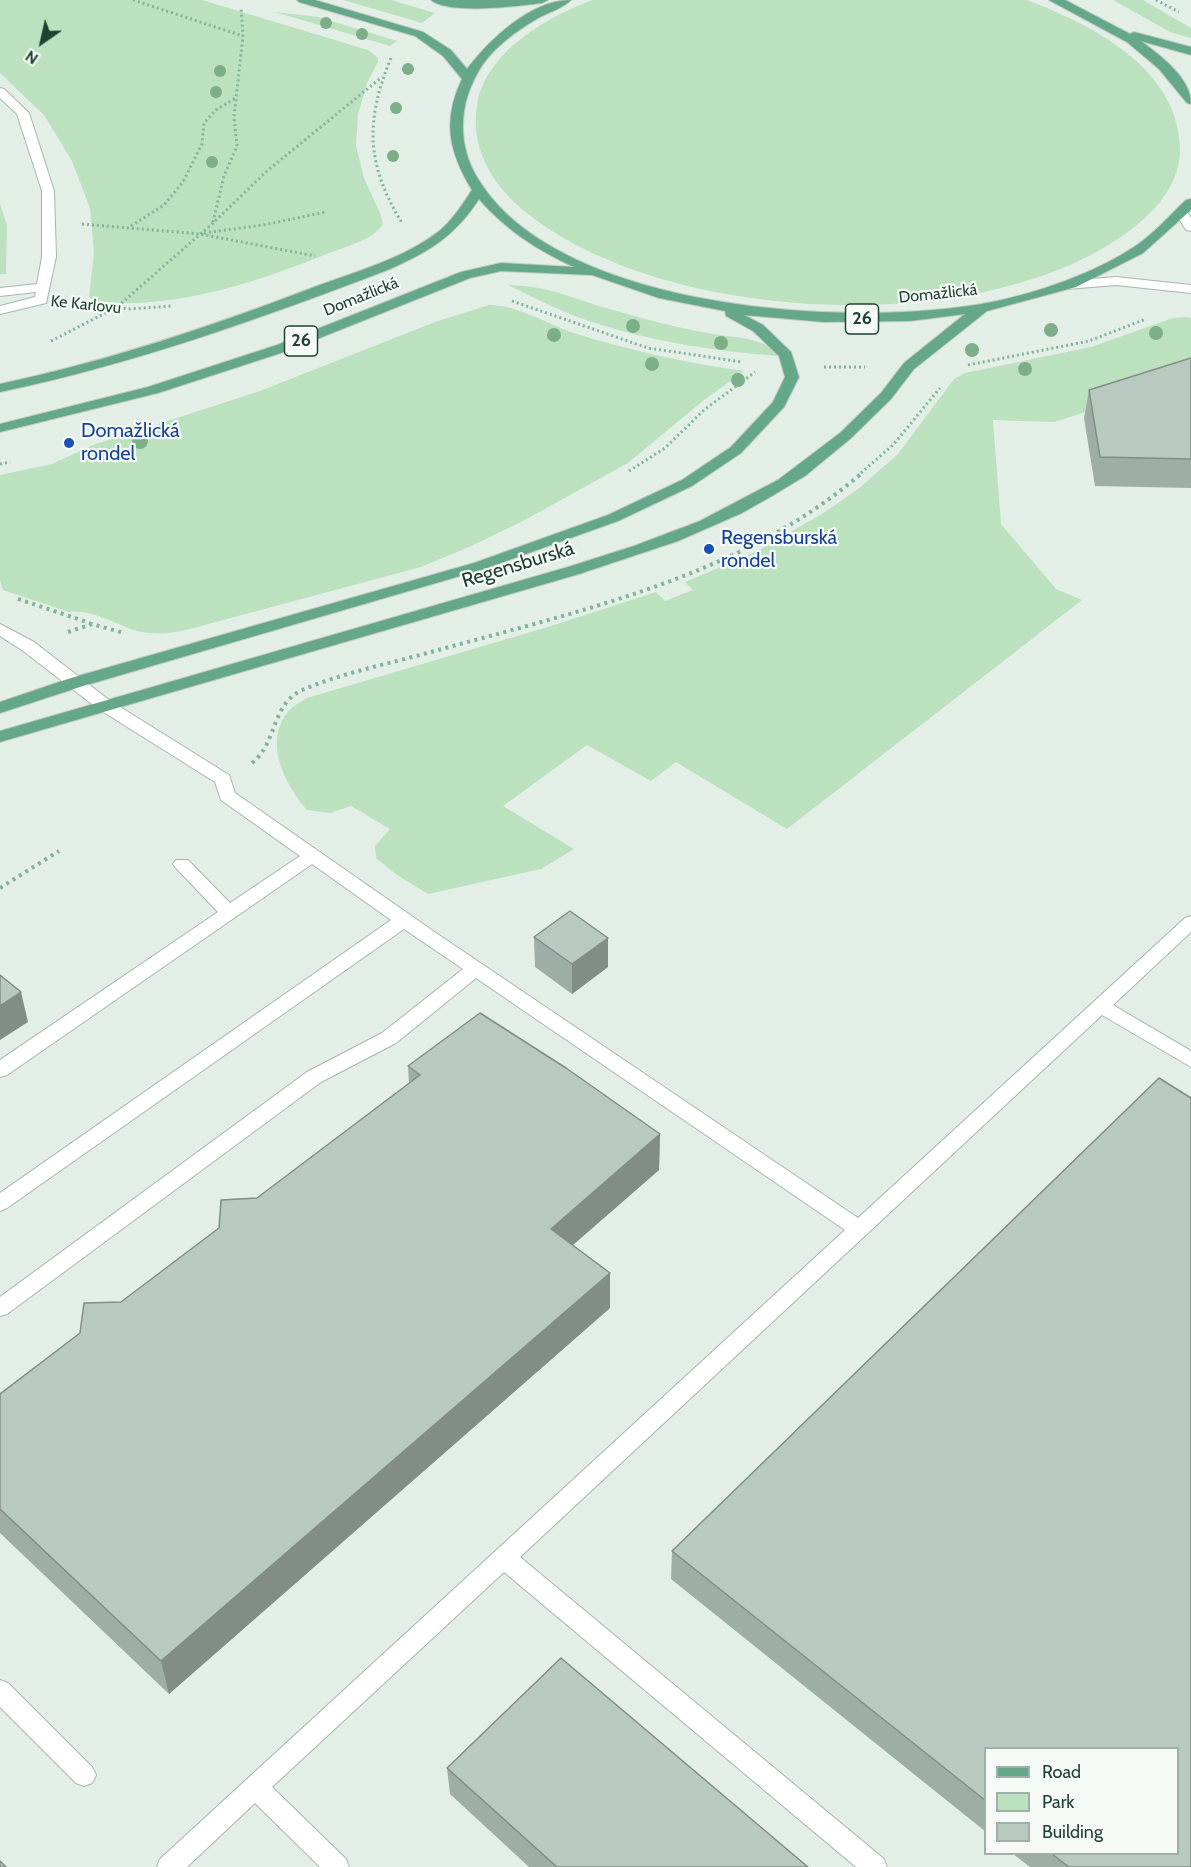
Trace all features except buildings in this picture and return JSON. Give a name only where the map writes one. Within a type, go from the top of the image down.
[{"type":"main road","points":[[303,0],[419,34],[447,53],[467,77]]},
{"type":"main road","points":[[437,0],[457,5],[473,5],[542,0]]},
{"type":"main road","name":"Domažlická","points":[[565,0],[528,19],[492,46],[467,77],[456,104],[454,132],[461,162],[478,191],[522,233],[601,273],[667,295],[742,310],[843,319],[924,315],[982,308],[1066,285],[1102,270],[1133,253],[1187,209]]},
{"type":"main road","points":[[1055,0],[1084,12],[1123,33],[1156,58],[1182,85],[1191,100]]},
{"type":"main road","points":[[1123,33],[1191,51]]},
{"type":"main road","name":"Domažlická","points":[[0,388],[47,379],[148,351],[248,318],[393,262],[442,236],[456,223],[478,191]]},
{"type":"main road","name":"Domažlická","points":[[0,428],[153,390],[282,348],[466,275],[501,267],[533,267],[601,273]]},
{"type":"main road","name":"Regensburská","points":[[0,708],[77,682],[479,566],[612,518],[687,483],[736,450],[779,404],[792,377],[786,355],[758,328],[732,313],[698,302]]},
{"type":"main road","name":"Regensburská","points":[[0,737],[103,704],[407,620],[657,545],[719,520],[768,493],[809,466],[887,395],[906,368],[944,335],[982,308]]},
{"type":"street","name":"Ke Karlovu","points":[[0,92],[23,113],[48,191],[49,257],[42,294]]},
{"type":"street","name":"Domažlická","points":[[1187,209],[1191,228]]},
{"type":"street","name":"Domažlická","points":[[1066,285],[1116,281],[1191,289]]},
{"type":"street","points":[[0,292],[42,294]]},
{"type":"street","points":[[0,310],[42,294]]},
{"type":"street","points":[[0,628],[77,682],[103,704],[223,779],[227,796],[312,856],[859,1229]]},
{"type":"street","points":[[0,1070],[312,856]]},
{"type":"street","points":[[182,864],[229,913]]},
{"type":"street","points":[[0,1203],[404,920]]},
{"type":"street","points":[[169,1867],[1191,922]]},
{"type":"street","points":[[0,1308],[314,1077],[389,1038],[476,969]]},
{"type":"street","points":[[1101,1006],[1191,1060]]},
{"type":"street","points":[[503,1557],[875,1867]]},
{"type":"street","points":[[0,1691],[84,1775]]},
{"type":"street","points":[[255,1787],[337,1867]]},
{"type":"path","points":[[133,0],[243,36]]},
{"type":"path","points":[[1156,0],[1180,13]]},
{"type":"path","points":[[213,223],[224,176],[237,146],[234,117],[243,36],[241,8]]},
{"type":"path","points":[[47,343],[117,307],[213,223],[267,171],[382,77]]},
{"type":"path","points":[[130,226],[164,204],[183,182],[202,144],[204,123],[216,110],[237,97]]},
{"type":"path","points":[[200,234],[263,225],[326,212]]},
{"type":"path","points":[[49,222],[130,226],[200,234],[316,256]]},
{"type":"path","name":"Ke Karlovu","points":[[42,294],[130,309],[173,305]]},
{"type":"path","points":[[9,596],[92,624]]},
{"type":"path","points":[[0,888],[59,851]]},
{"type":"green space","points":[[0,0],[202,0],[368,50],[378,58],[378,62],[367,83],[358,114],[356,146],[364,178],[383,224],[379,230],[360,241],[266,277],[221,290],[151,302],[96,302],[89,297],[94,253],[90,208],[72,161],[44,115],[0,73]]},
{"type":"green space","points":[[343,0],[391,0],[435,13],[422,23]]},
{"type":"green space","points":[[593,0],[1027,0],[1078,22],[1103,36],[1148,72],[1164,94],[1175,119],[1180,148],[1178,165],[1165,196],[1154,209],[1127,233],[1098,251],[1036,278],[965,296],[888,304],[808,304],[728,294],[653,276],[585,249],[528,214],[515,203],[494,178],[480,149],[476,117],[478,100],[484,82],[494,66],[523,37],[540,25]]},
{"type":"green space","points":[[1113,0],[1143,0],[1191,28],[1191,38],[1170,32]]},
{"type":"green space","points":[[275,12],[318,17],[397,41],[390,46]]},
{"type":"green space","points":[[0,204],[7,225],[6,274],[0,274]]},
{"type":"green space","points":[[508,285],[547,290],[662,323],[759,342],[773,350],[778,356],[684,345],[615,329],[570,314]]},
{"type":"green space","points":[[489,305],[511,308],[577,334],[618,346],[744,371],[704,400],[628,463],[523,521],[421,567],[186,630],[166,633],[146,633],[133,630],[94,615],[69,612],[3,590],[0,581],[0,475],[52,464],[93,445],[260,391],[435,322]]},
{"type":"green space","points":[[1173,318],[1191,318],[1191,379],[1054,422],[993,420],[1001,524],[1056,589],[1082,600],[787,829],[676,762],[651,781],[587,745],[503,806],[574,849],[541,869],[428,894],[397,875],[376,858],[375,846],[390,829],[351,806],[330,813],[307,810],[291,788],[280,762],[277,736],[290,710],[307,698],[551,626],[656,592],[665,601],[693,590],[685,582],[758,551],[825,512],[858,489],[898,454],[954,379],[965,373],[1091,347]]},
{"type":"place","name":"Domažlická rondel","points":[[69,443]]},
{"type":"place","name":"Regensburská rondel","points":[[709,549]]}]
